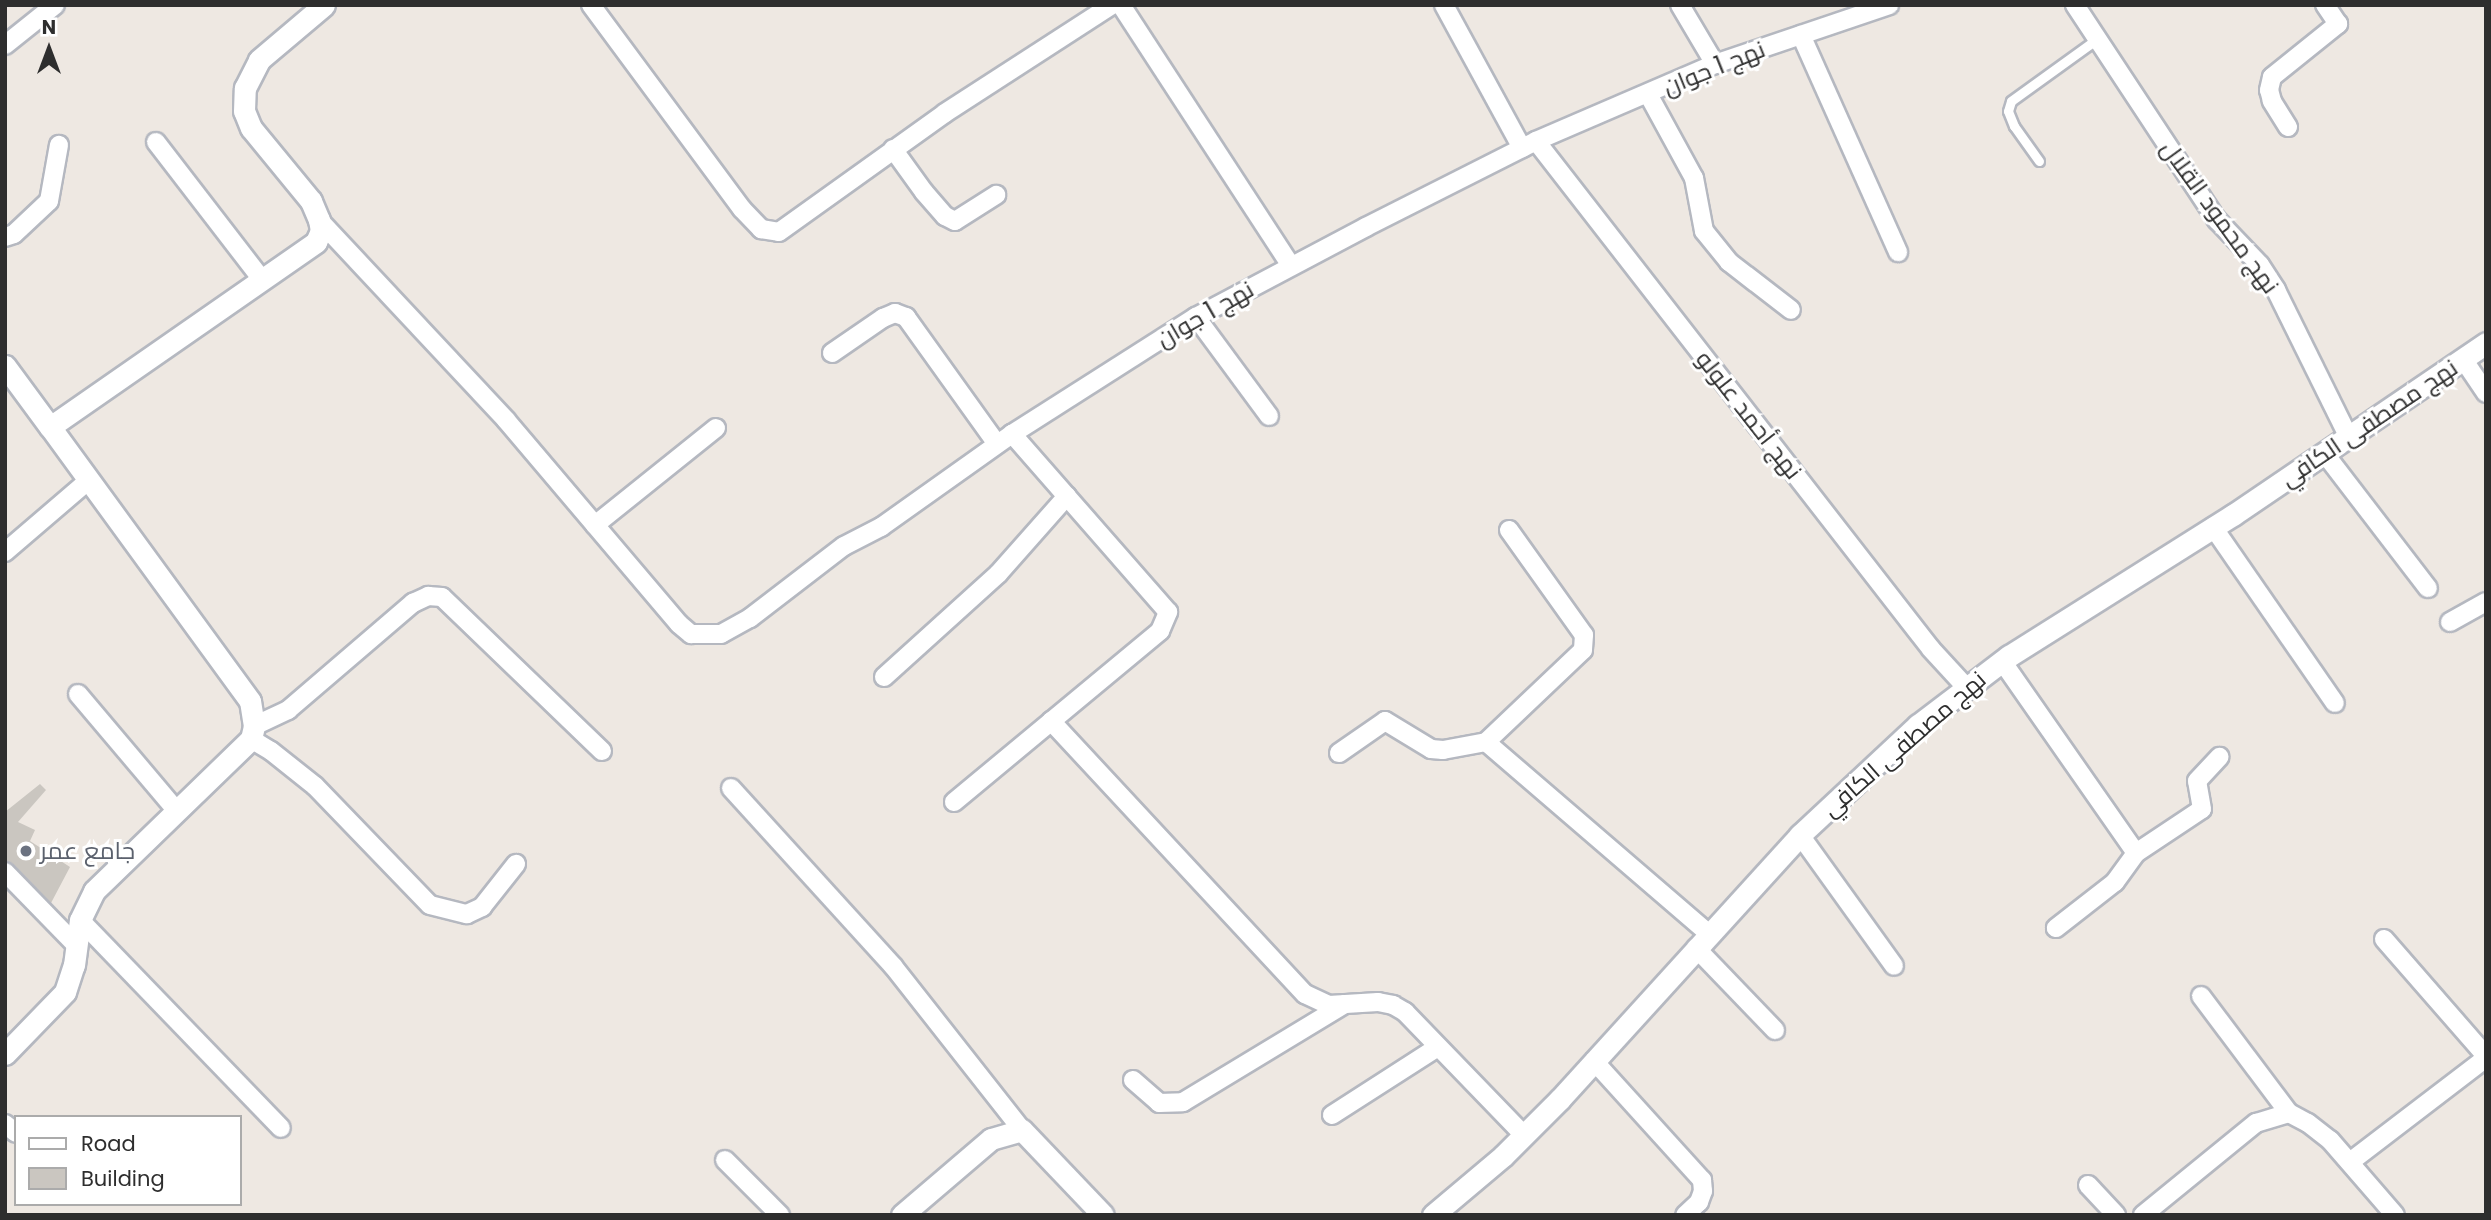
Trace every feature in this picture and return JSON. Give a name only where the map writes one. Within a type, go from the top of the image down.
[{"type":"street","points":[[5,45],[55,5]]},
{"type":"street","points":[[50,427],[316,242],[321,231],[320,220],[311,201],[251,128],[244,111],[245,88],[259,61],[324,5]]},
{"type":"street","points":[[591,5],[761,229],[779,232],[805,216],[893,149],[1112,5]]},
{"type":"street","points":[[1121,5],[1291,266]]},
{"type":"street","name":"نهج أحمد علولو","points":[[1444,5],[1529,145],[1931,649],[1966,687]]},
{"type":"street","points":[[1680,5],[1715,64]]},
{"type":"street","name":"نهج 1 جوان","points":[[320,220],[506,420],[679,624],[691,634],[721,634],[750,618],[845,546],[881,527],[1005,439],[1196,317],[1529,145],[1715,64],[1889,5]]},
{"type":"street","name":"نهج محمود القلال","points":[[2075,5],[2217,220],[2265,273],[2349,438]]},
{"type":"street","points":[[2288,127],[2272,101],[2269,90],[2272,77],[2338,24],[2325,5]]},
{"type":"street","points":[[1801,35],[1898,252]]},
{"type":"street","points":[[1648,94],[1694,178],[1704,231],[1729,262],[1791,310]]},
{"type":"street","points":[[156,142],[263,281]]},
{"type":"street","points":[[5,237],[14,234],[49,201],[59,145]]},
{"type":"street","points":[[893,149],[938,208],[955,221],[996,195]]},
{"type":"street","points":[[832,353],[883,318],[895,313],[906,317],[1005,439],[1067,496],[1168,612],[1160,631],[954,802]]},
{"type":"street","points":[[1196,317],[1269,416]]},
{"type":"street","name":"نهج مصطفى الكافي","points":[[1433,1215],[1523,1135],[1800,835],[1918,725],[2002,661],[2325,454],[2486,343]]},
{"type":"street","points":[[2463,359],[2486,393]]},
{"type":"street","points":[[5,366],[250,701],[252,732],[271,751],[315,786],[430,905],[467,914],[482,907],[516,864]]},
{"type":"street","points":[[596,525],[716,428]]},
{"type":"street","points":[[2325,454],[2428,588]]},
{"type":"street","points":[[5,552],[89,480]]},
{"type":"street","points":[[884,677],[998,574],[1067,496]]},
{"type":"street","points":[[2213,527],[2335,703]]},
{"type":"street","points":[[1339,753],[1385,720],[1431,749],[1443,750],[1486,742],[1583,650],[1584,635],[1509,530]]},
{"type":"street","points":[[5,1054],[65,992],[77,946],[80,920],[94,891],[177,811],[252,732],[288,710],[413,603],[428,596],[442,597],[602,751]]},
{"type":"street","points":[[2450,622],[2486,602]]},
{"type":"street","points":[[2002,661],[2136,853]]},
{"type":"street","points":[[78,694],[177,811]]},
{"type":"street","points":[[1051,721],[1305,994],[1329,1005],[1393,1004],[1405,1012],[1523,1135]]},
{"type":"street","points":[[1486,742],[1702,941],[1775,1030]]},
{"type":"street","points":[[2056,928],[2115,882],[2136,853],[2202,809],[2197,782],[2219,757]]},
{"type":"street","points":[[731,788],[893,966],[1022,1130],[1103,1215]]},
{"type":"street","points":[[1800,835],[1894,966]]},
{"type":"street","points":[[5,872],[77,946]]},
{"type":"street","points":[[80,920],[281,1128]]},
{"type":"street","points":[[2350,1162],[2486,1057],[2384,939]]},
{"type":"street","points":[[2201,996],[2289,1113],[2330,1140],[2395,1215]]},
{"type":"street","points":[[1133,1080],[1159,1104],[1183,1102],[1345,1004]]},
{"type":"street","points":[[1332,1115],[1438,1047]]},
{"type":"street","points":[[1594,1061],[1702,1181],[1703,1191],[1699,1202],[1685,1215]]},
{"type":"street","points":[[2143,1215],[2256,1123],[2289,1113]]},
{"type":"street","points":[[902,1215],[991,1139],[1022,1130]]},
{"type":"street","points":[[725,1160],[780,1215]]},
{"type":"street","points":[[2088,1185],[2116,1215]]},
{"type":"lane","points":[[2039,161],[2014,126],[2008,111],[2011,101],[2097,39]]},
{"type":"building","name":"جامع عمر","points":[[40,784],[46,790],[18,822],[35,830],[30,841],[70,867],[51,903],[13,864],[5,861],[5,812]]},
{"type":"place","name":"جامع عمر","points":[[26,851]]}]
